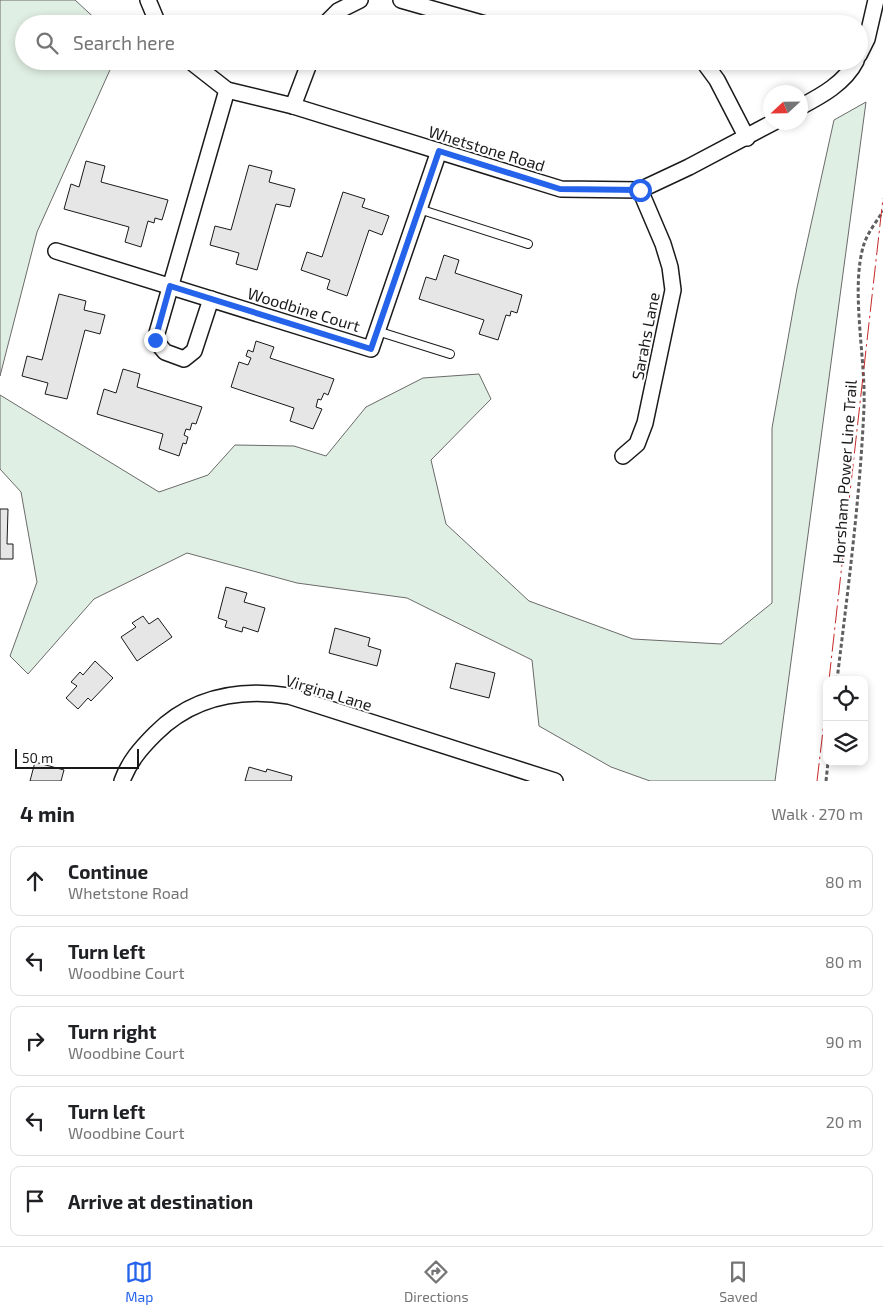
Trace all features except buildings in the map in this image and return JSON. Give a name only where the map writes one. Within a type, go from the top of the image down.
[{"type":"street","points":[[148,0],[154,15]]},
{"type":"street","points":[[334,15],[360,0]]},
{"type":"street","points":[[401,0],[454,15]]},
{"type":"street","points":[[868,35],[876,0]]},
{"type":"street","name":"Whetstone Road","points":[[201,70],[227,90],[293,106],[560,189],[640,190],[763,129]]},
{"type":"street","points":[[293,106],[307,70]]},
{"type":"street","points":[[710,70],[717,80],[747,138]]},
{"type":"street","points":[[808,102],[826,92],[852,70]]},
{"type":"street","points":[[211,298],[194,351],[184,359],[165,352],[155,340],[227,90]]},
{"type":"street","name":"Woodbine Court","points":[[56,251],[371,349],[439,151]]},
{"type":"street","name":"Sarahs Lane","points":[[623,456],[637,444],[645,423],[673,290],[670,267],[663,244],[640,190]]},
{"type":"street","name":"Virgina Lane","points":[[122,781],[127,766],[140,749],[174,717],[212,698],[244,692],[289,696],[555,781]]},
{"type":"lane","points":[[419,209],[528,244]]},
{"type":"lane","points":[[377,331],[450,354]]},
{"type":"path","name":"Horsham Power Line Trail","points":[[838,676],[852,554],[864,406],[859,285],[861,264],[864,244],[883,211]]},
{"type":"path","points":[[826,781],[828,766]]},
{"type":"green space","points":[[0,0],[75,0],[91,15],[15,15],[15,70],[110,70],[37,232],[0,376]]},
{"type":"green space","points":[[866,102],[775,781],[650,781],[611,767],[539,726],[532,660],[407,598],[297,583],[187,553],[94,599],[28,674],[10,656],[37,582],[21,492],[0,469],[0,395],[159,492],[208,475],[235,445],[294,446],[326,456],[366,407],[423,378],[479,374],[491,399],[431,460],[446,524],[529,601],[633,639],[721,644],[772,603],[772,428],[797,288],[834,120]]},
{"type":"power","points":[[829,676],[883,198]]},
{"type":"power","points":[[817,781],[824,721]]},
{"type":"route","points":[[155,340],[170,286],[371,349],[439,151],[560,189],[640,190]]}]
